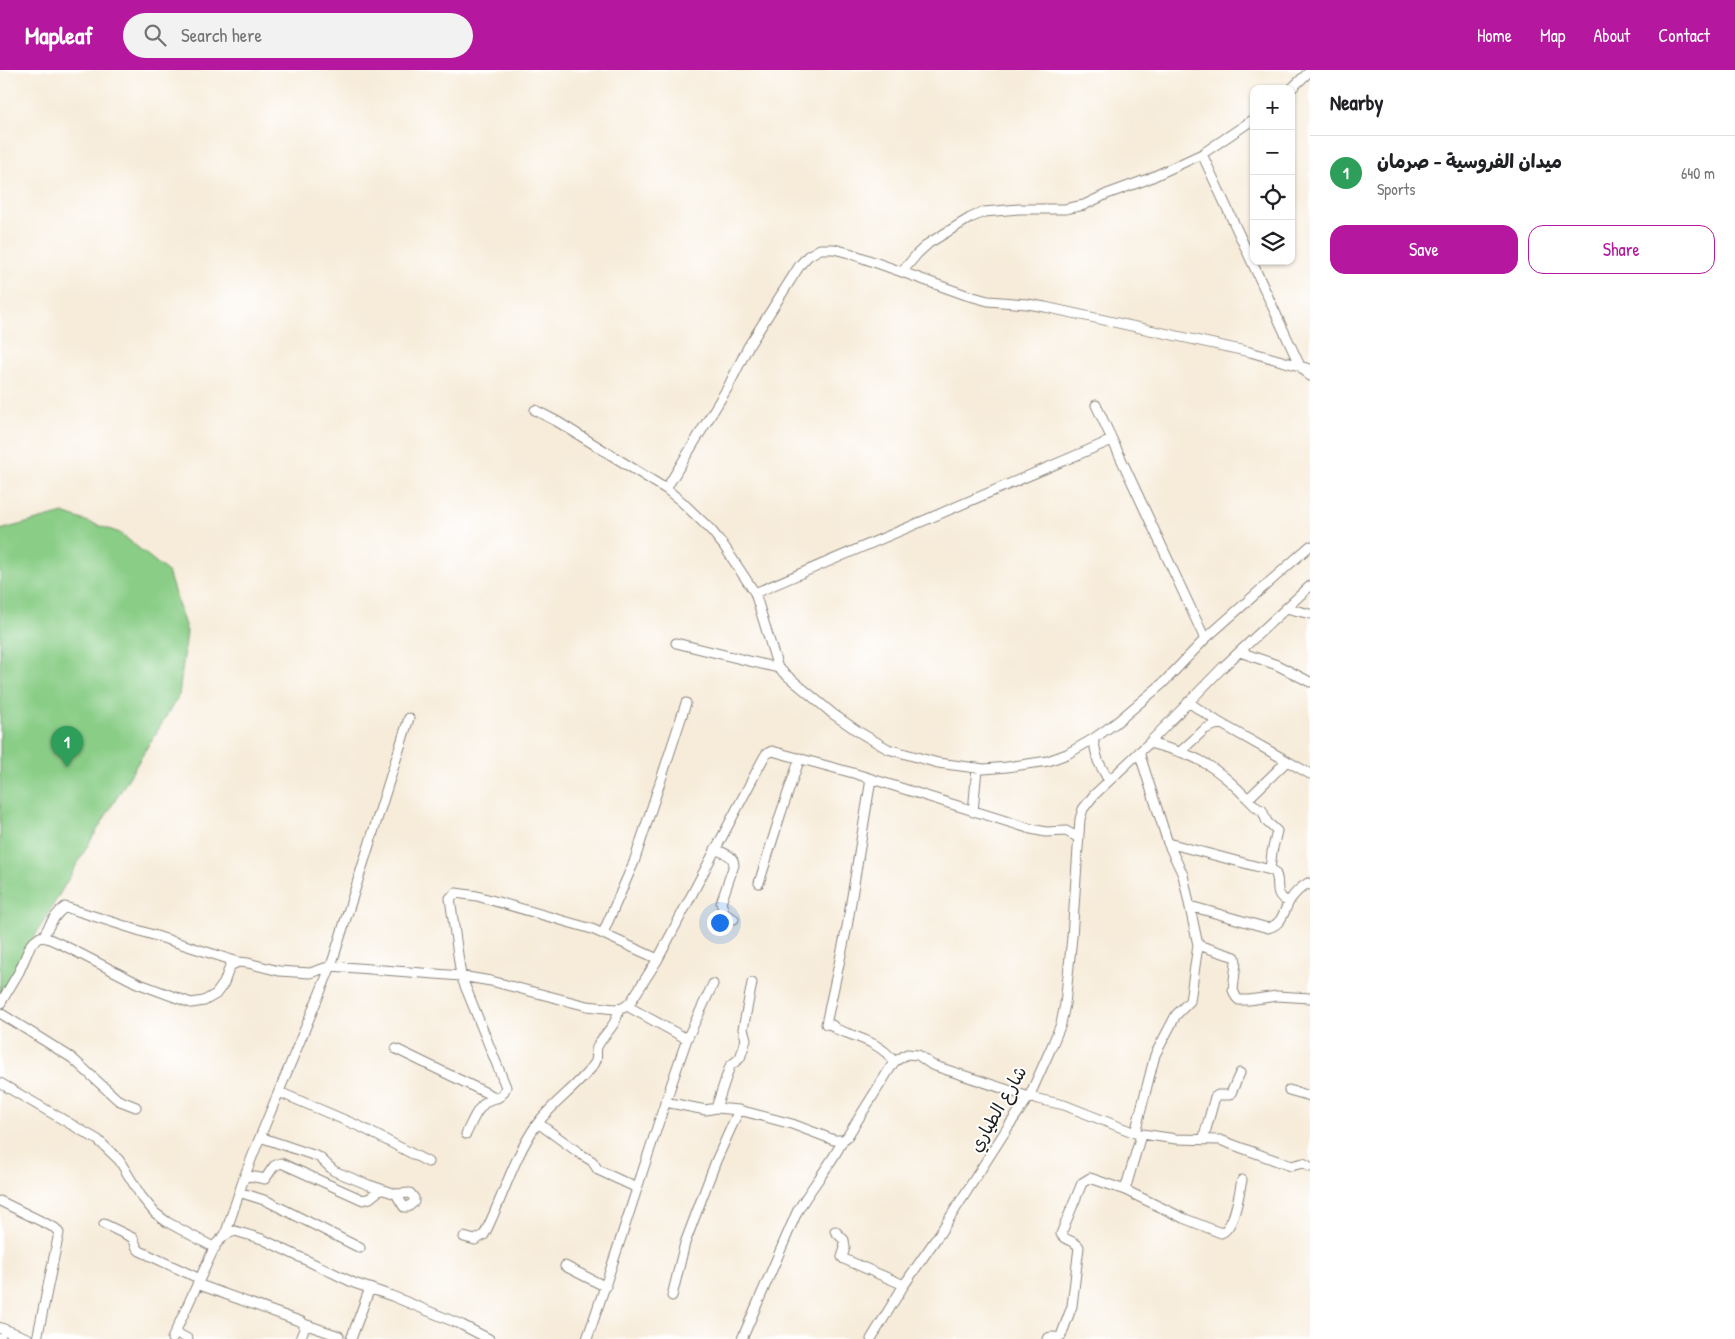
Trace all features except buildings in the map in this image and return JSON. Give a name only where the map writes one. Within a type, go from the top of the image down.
[{"type":"main road","points":[[0,1328],[28,1339]]},
{"type":"street","points":[[1295,85],[1310,71]]},
{"type":"street","points":[[902,272],[916,254],[929,243],[958,224],[977,215],[984,212],[1019,209],[1065,209],[1084,205],[1148,179],[1202,154],[1250,122]]},
{"type":"street","points":[[1202,154],[1300,366],[1310,376]]},
{"type":"street","points":[[666,489],[728,387],[775,302],[800,265],[808,256],[820,249],[834,249],[849,253],[966,295],[988,301],[1045,307],[1250,352],[1310,369]]},
{"type":"street","points":[[1096,405],[1205,639]]},
{"type":"street","points":[[535,410],[558,422],[666,489],[711,530],[755,593],[778,668]]},
{"type":"street","points":[[755,593],[1112,440]]},
{"type":"street","points":[[676,643],[778,668],[833,714],[888,749],[938,763],[977,768],[1007,767],[1048,761],[1067,754],[1117,722],[1162,683],[1205,639],[1310,546]]},
{"type":"street","name":"شارع الطياري","points":[[871,1339],[904,1285],[1029,1097],[1051,1048],[1063,1016],[1072,937],[1080,819],[1083,809],[1109,781],[1150,743],[1188,702],[1310,586]]},
{"type":"street","points":[[1286,608],[1310,614]]},
{"type":"street","points":[[1240,652],[1277,665],[1310,682]]},
{"type":"street","points":[[1188,702],[1220,723],[1310,774]]},
{"type":"street","points":[[603,933],[634,862],[686,703]]},
{"type":"street","points":[[225,1235],[245,1175],[331,966],[409,718]]},
{"type":"street","points":[[1180,752],[1205,729],[1220,723]]},
{"type":"street","points":[[1093,739],[1098,761],[1109,781]]},
{"type":"street","points":[[1150,743],[1201,761],[1217,771],[1257,808],[1262,810],[1267,822],[1277,831],[1270,870]]},
{"type":"street","points":[[464,1237],[475,1240],[484,1234],[510,1174],[538,1123],[559,1099],[578,1084],[596,1062],[596,1047],[658,959],[764,756],[769,752],[776,751],[800,758],[1031,829],[1046,832],[1066,832],[1079,838]]},
{"type":"street","points":[[1125,1190],[1151,1068],[1158,1048],[1176,1015],[1190,1001],[1198,945],[1183,875],[1168,843],[1139,752]]},
{"type":"street","points":[[759,883],[800,758]]},
{"type":"street","points":[[1248,799],[1287,760]]},
{"type":"street","points":[[973,812],[977,768]]},
{"type":"street","points":[[871,779],[847,927],[826,1024],[874,1044],[890,1055],[894,1062]]},
{"type":"street","points":[[1168,843],[1270,870],[1277,876],[1277,887],[1280,896],[1289,902]]},
{"type":"street","points":[[715,850],[734,860],[721,903],[725,914],[734,919]]},
{"type":"street","points":[[1190,906],[1268,928],[1278,924],[1283,918],[1289,902],[1303,886],[1308,883],[1310,885]]},
{"type":"street","points":[[466,1134],[481,1107],[487,1100],[497,1099],[502,1095],[506,1087],[461,976],[450,898],[453,893],[476,896],[603,933],[658,959]]},
{"type":"street","points":[[43,937],[52,920],[65,907],[238,962],[279,971],[310,973],[331,966],[461,976],[498,982],[588,1006],[623,1008],[687,1039]]},
{"type":"street","points":[[0,1004],[19,972],[31,944],[37,938],[43,937],[125,977],[192,1003],[204,1001],[216,994],[221,989],[230,966],[238,962]]},
{"type":"street","points":[[1198,945],[1234,956],[1236,962],[1233,990],[1236,998],[1239,1000],[1277,996],[1310,998]]},
{"type":"street","points":[[716,1108],[730,1066],[740,1058],[744,1046],[746,1039],[743,1028],[752,983]]},
{"type":"street","points":[[588,1339],[664,1102],[687,1039],[712,984]]},
{"type":"street","points":[[0,1013],[72,1058],[118,1100],[136,1107]]},
{"type":"street","points":[[396,1048],[497,1099]]},
{"type":"street","points":[[742,1339],[797,1212],[843,1140],[848,1137],[894,1062],[907,1054],[918,1055],[932,1065],[1029,1097],[1064,1105],[1138,1134],[1176,1139],[1220,1140],[1291,1166],[1303,1163],[1310,1167]]},
{"type":"street","points":[[1203,1140],[1215,1097],[1231,1093],[1240,1073]]},
{"type":"street","points":[[0,1083],[98,1140],[119,1160],[141,1196],[155,1213],[167,1222],[215,1248]]},
{"type":"street","points":[[1289,1090],[1310,1096]]},
{"type":"street","points":[[279,1092],[369,1131],[428,1162]]},
{"type":"street","points":[[664,1102],[706,1110],[716,1108],[739,1110],[792,1124],[834,1140],[843,1140]]},
{"type":"street","points":[[672,1296],[685,1243],[716,1162],[739,1110]]},
{"type":"street","points":[[538,1123],[592,1161],[598,1170],[637,1188]]},
{"type":"street","points":[[260,1137],[285,1144],[319,1158],[334,1171],[396,1194]]},
{"type":"street","points":[[245,1175],[265,1179],[274,1166],[284,1163],[363,1200],[370,1198],[381,1189]]},
{"type":"street","points":[[1047,1339],[1051,1337],[1058,1338],[1062,1334],[1072,1306],[1079,1247],[1061,1234],[1082,1183],[1086,1179],[1090,1178],[1125,1190],[1183,1218],[1221,1233],[1226,1231],[1229,1226],[1242,1180]]},
{"type":"street","points":[[239,1192],[267,1201],[360,1248]]},
{"type":"street","points":[[0,1201],[55,1228],[59,1233],[37,1339]]},
{"type":"street","points":[[104,1224],[133,1238],[139,1250],[198,1282],[339,1336]]},
{"type":"street","points":[[188,1339],[174,1336],[220,1239],[234,1231],[262,1239],[354,1283],[462,1325],[488,1339]]},
{"type":"street","points":[[835,1231],[844,1240],[845,1248],[842,1257],[844,1259],[904,1285]]},
{"type":"street","points":[[565,1266],[606,1287]]},
{"type":"street","points":[[351,1339],[370,1288]]},
{"type":"street","points":[[300,1339],[304,1324]]},
{"type":"green space","points":[[63,513],[120,533],[168,572],[187,632],[179,695],[91,840],[0,996],[0,530]]},
{"type":"place","name":"ميدان الفروسية - صرمان","points":[[67,767]]}]
